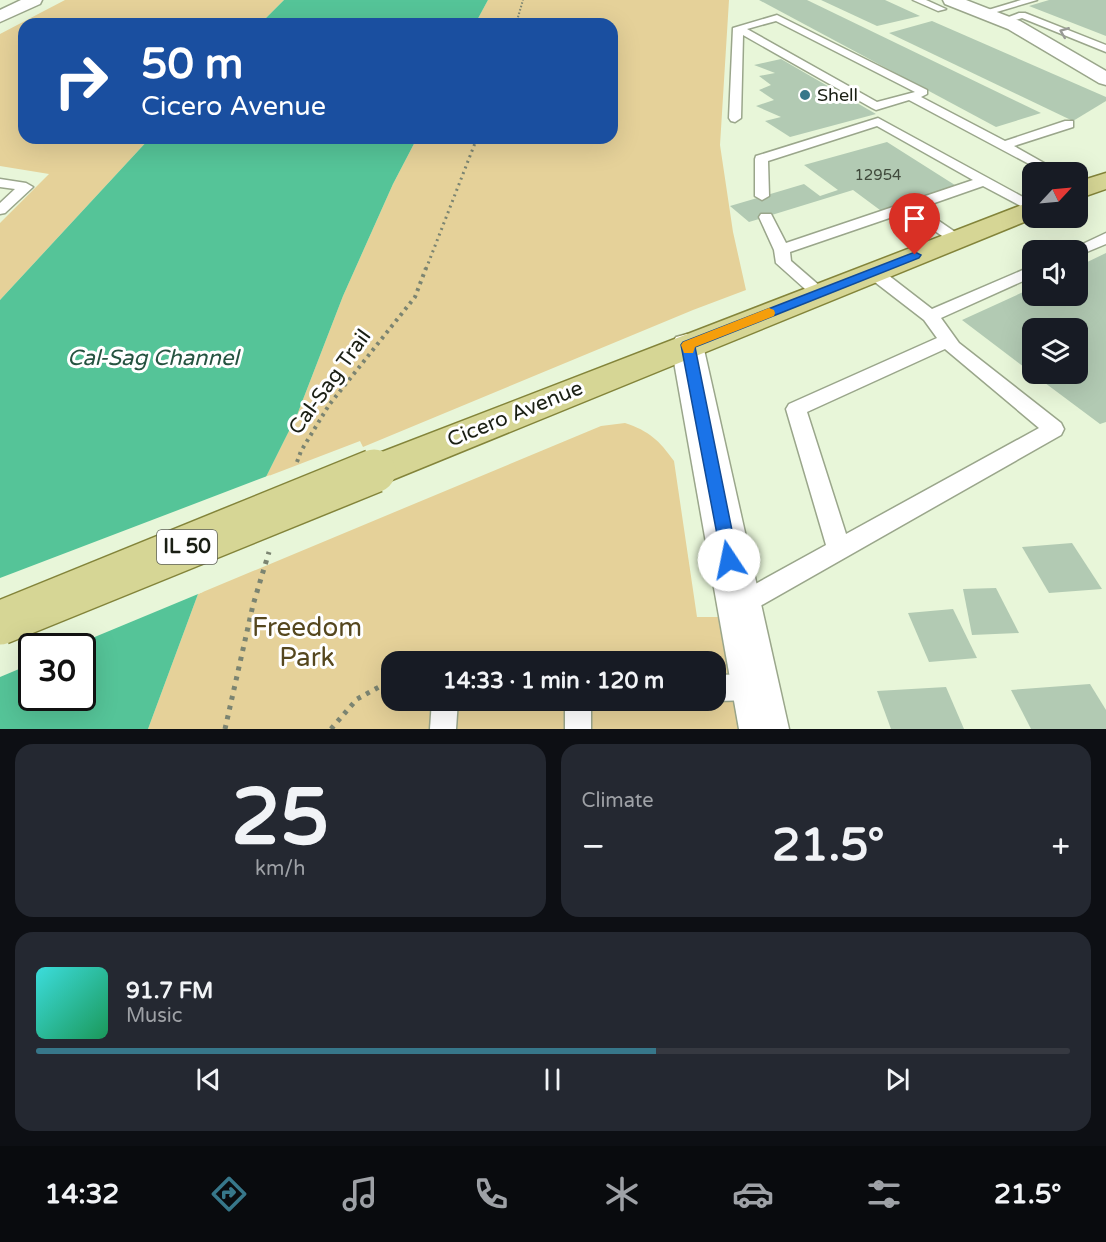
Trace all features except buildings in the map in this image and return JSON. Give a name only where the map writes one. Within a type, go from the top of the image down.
[{"type":"main road","name":"Cicero Avenue","points":[[0,622],[1022,212]]},
{"type":"street","points":[[0,17],[34,0]]},
{"type":"street","points":[[946,5],[983,13],[1003,21],[1106,79]]},
{"type":"street","points":[[687,345],[764,729]]},
{"type":"lane","points":[[918,0],[946,5]]},
{"type":"lane","points":[[983,13],[1032,0]]},
{"type":"lane","points":[[1003,21],[1022,15],[1106,49]]},
{"type":"lane","points":[[777,18],[923,92],[876,106],[738,28],[777,18]]},
{"type":"lane","points":[[735,118],[738,28]]},
{"type":"lane","points":[[910,96],[1034,162]]},
{"type":"lane","points":[[762,196],[761,159],[878,122],[1022,202]]},
{"type":"lane","points":[[1004,146],[1069,124]]},
{"type":"lane","points":[[782,250],[984,181]]},
{"type":"lane","points":[[0,183],[26,187],[0,210]]},
{"type":"lane","points":[[909,207],[957,239]]},
{"type":"lane","points":[[766,217],[782,250],[784,263],[820,292]]},
{"type":"lane","points":[[1088,246],[1106,238]]},
{"type":"lane","points":[[738,606],[1054,429],[953,347],[930,316],[873,272]]},
{"type":"lane","points":[[930,316],[1022,275]]},
{"type":"lane","points":[[839,549],[796,409],[948,340]]},
{"type":"lane","points":[[726,688],[755,687]]},
{"type":"lane","points":[[443,729],[444,711]]},
{"type":"lane","points":[[578,711],[578,729]]},
{"type":"path","points":[[518,18],[523,0]]},
{"type":"path","name":"Cal-Sag Trail","points":[[294,473],[301,452],[329,405],[415,297],[475,144]]},
{"type":"path","points":[[225,729],[253,605],[270,550]]},
{"type":"path","points":[[331,729],[357,699],[381,686]]},
{"type":"green space","points":[[65,0],[284,0],[266,18],[31,18]]},
{"type":"green space","points":[[488,0],[729,0],[720,145],[733,232],[746,290],[363,447],[360,441],[266,477],[297,415],[343,296],[393,184],[414,144],[618,144],[618,18],[478,18]]},
{"type":"green space","points":[[18,25],[18,144],[144,144],[0,300],[0,223],[49,174],[0,166],[0,34]]},
{"type":"green space","name":"Freedom Park","points":[[625,423],[647,433],[674,461],[697,617],[741,617],[763,729],[148,729],[198,594],[601,426]]},
{"type":"water","points":[[284,0],[488,0],[478,18],[266,18]]},
{"type":"water","name":"Cal-Sag Channel","points":[[144,144],[414,144],[393,184],[343,296],[297,415],[266,477],[198,594],[148,729],[0,729],[0,300]]},
{"type":"pier","points":[[270,475],[203,592],[96,636],[96,633],[18,633],[18,669],[0,677],[0,578]]},
{"type":"slow traffic","points":[[688,350],[687,345],[769,313]]},
{"type":"place","name":"Shell","points":[[805,95]]},
{"type":"route","points":[[729,560],[687,345],[915,255]]}]
